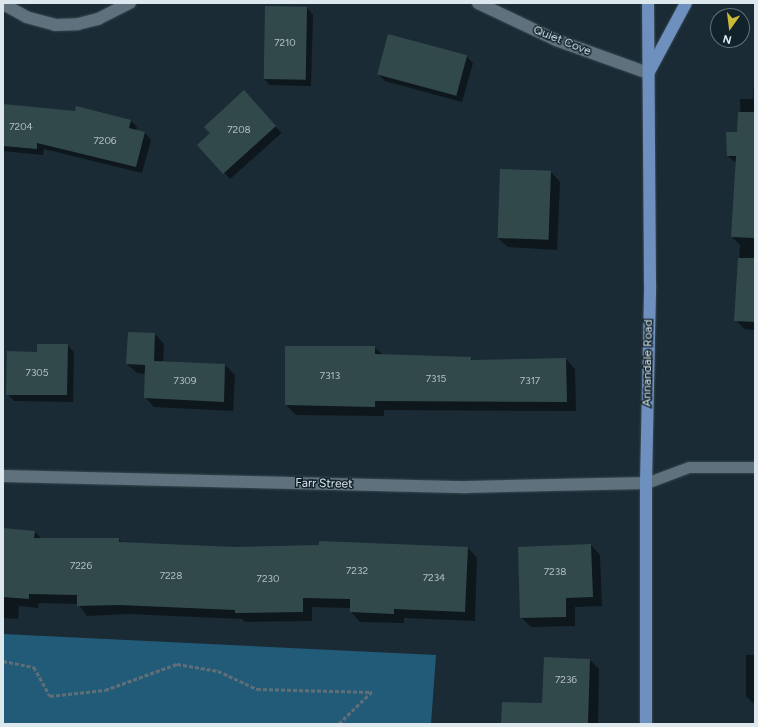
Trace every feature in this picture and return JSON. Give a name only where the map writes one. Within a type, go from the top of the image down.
[{"type":"main road","name":"Annandale Road","points":[[646,724],[646,483],[650,284],[648,3]]},
{"type":"main road","points":[[648,73],[686,3]]},
{"type":"street","points":[[3,4],[26,17],[55,25],[78,24],[98,19],[130,3]]},
{"type":"street","name":"Quiet Cove","points":[[478,3],[556,40],[648,73]]},
{"type":"street","name":"Farr Street","points":[[3,476],[466,487],[646,483]]},
{"type":"lane","points":[[646,483],[689,467],[755,467]]},
{"type":"path","points":[[3,661],[34,668],[50,696],[105,690],[177,664],[218,671],[257,689],[372,692],[339,724]]},
{"type":"shaded area","points":[[3,634],[436,655],[431,724],[3,724]]},
{"type":"building","points":[[265,6],[307,7],[306,80],[264,79]]},
{"type":"building","points":[[388,34],[467,55],[456,96],[377,75]]},
{"type":"building","points":[[244,90],[276,126],[223,174],[197,145],[210,133],[204,127]]},
{"type":"building","points":[[3,104],[75,111],[76,106],[131,120],[129,128],[145,132],[136,167],[37,143],[37,149],[3,146]]},
{"type":"building","points":[[738,112],[755,112],[755,238],[731,237],[736,156],[727,156],[726,132],[737,132]]},
{"type":"building","points":[[500,169],[551,171],[549,240],[498,238]]},
{"type":"building","points":[[738,258],[755,258],[755,322],[734,321]]},
{"type":"building","points":[[128,332],[155,333],[154,361],[225,364],[224,402],[144,398],[145,365],[126,364]]},
{"type":"building","points":[[37,344],[68,344],[67,395],[6,395],[7,351],[37,352]]},
{"type":"building","points":[[285,346],[375,346],[375,354],[471,357],[471,360],[566,358],[567,402],[375,401],[375,407],[285,405]]},
{"type":"building","points":[[3,528],[35,531],[34,538],[119,538],[119,542],[234,547],[319,545],[319,541],[468,547],[465,612],[394,609],[394,614],[350,612],[350,599],[303,598],[303,612],[235,613],[235,610],[119,605],[77,606],[77,595],[29,594],[29,599],[3,597]]},
{"type":"building","points":[[591,544],[593,597],[566,598],[566,617],[520,618],[518,547]]},
{"type":"building","points":[[544,657],[590,659],[588,724],[501,724],[502,702],[542,703]]}]
